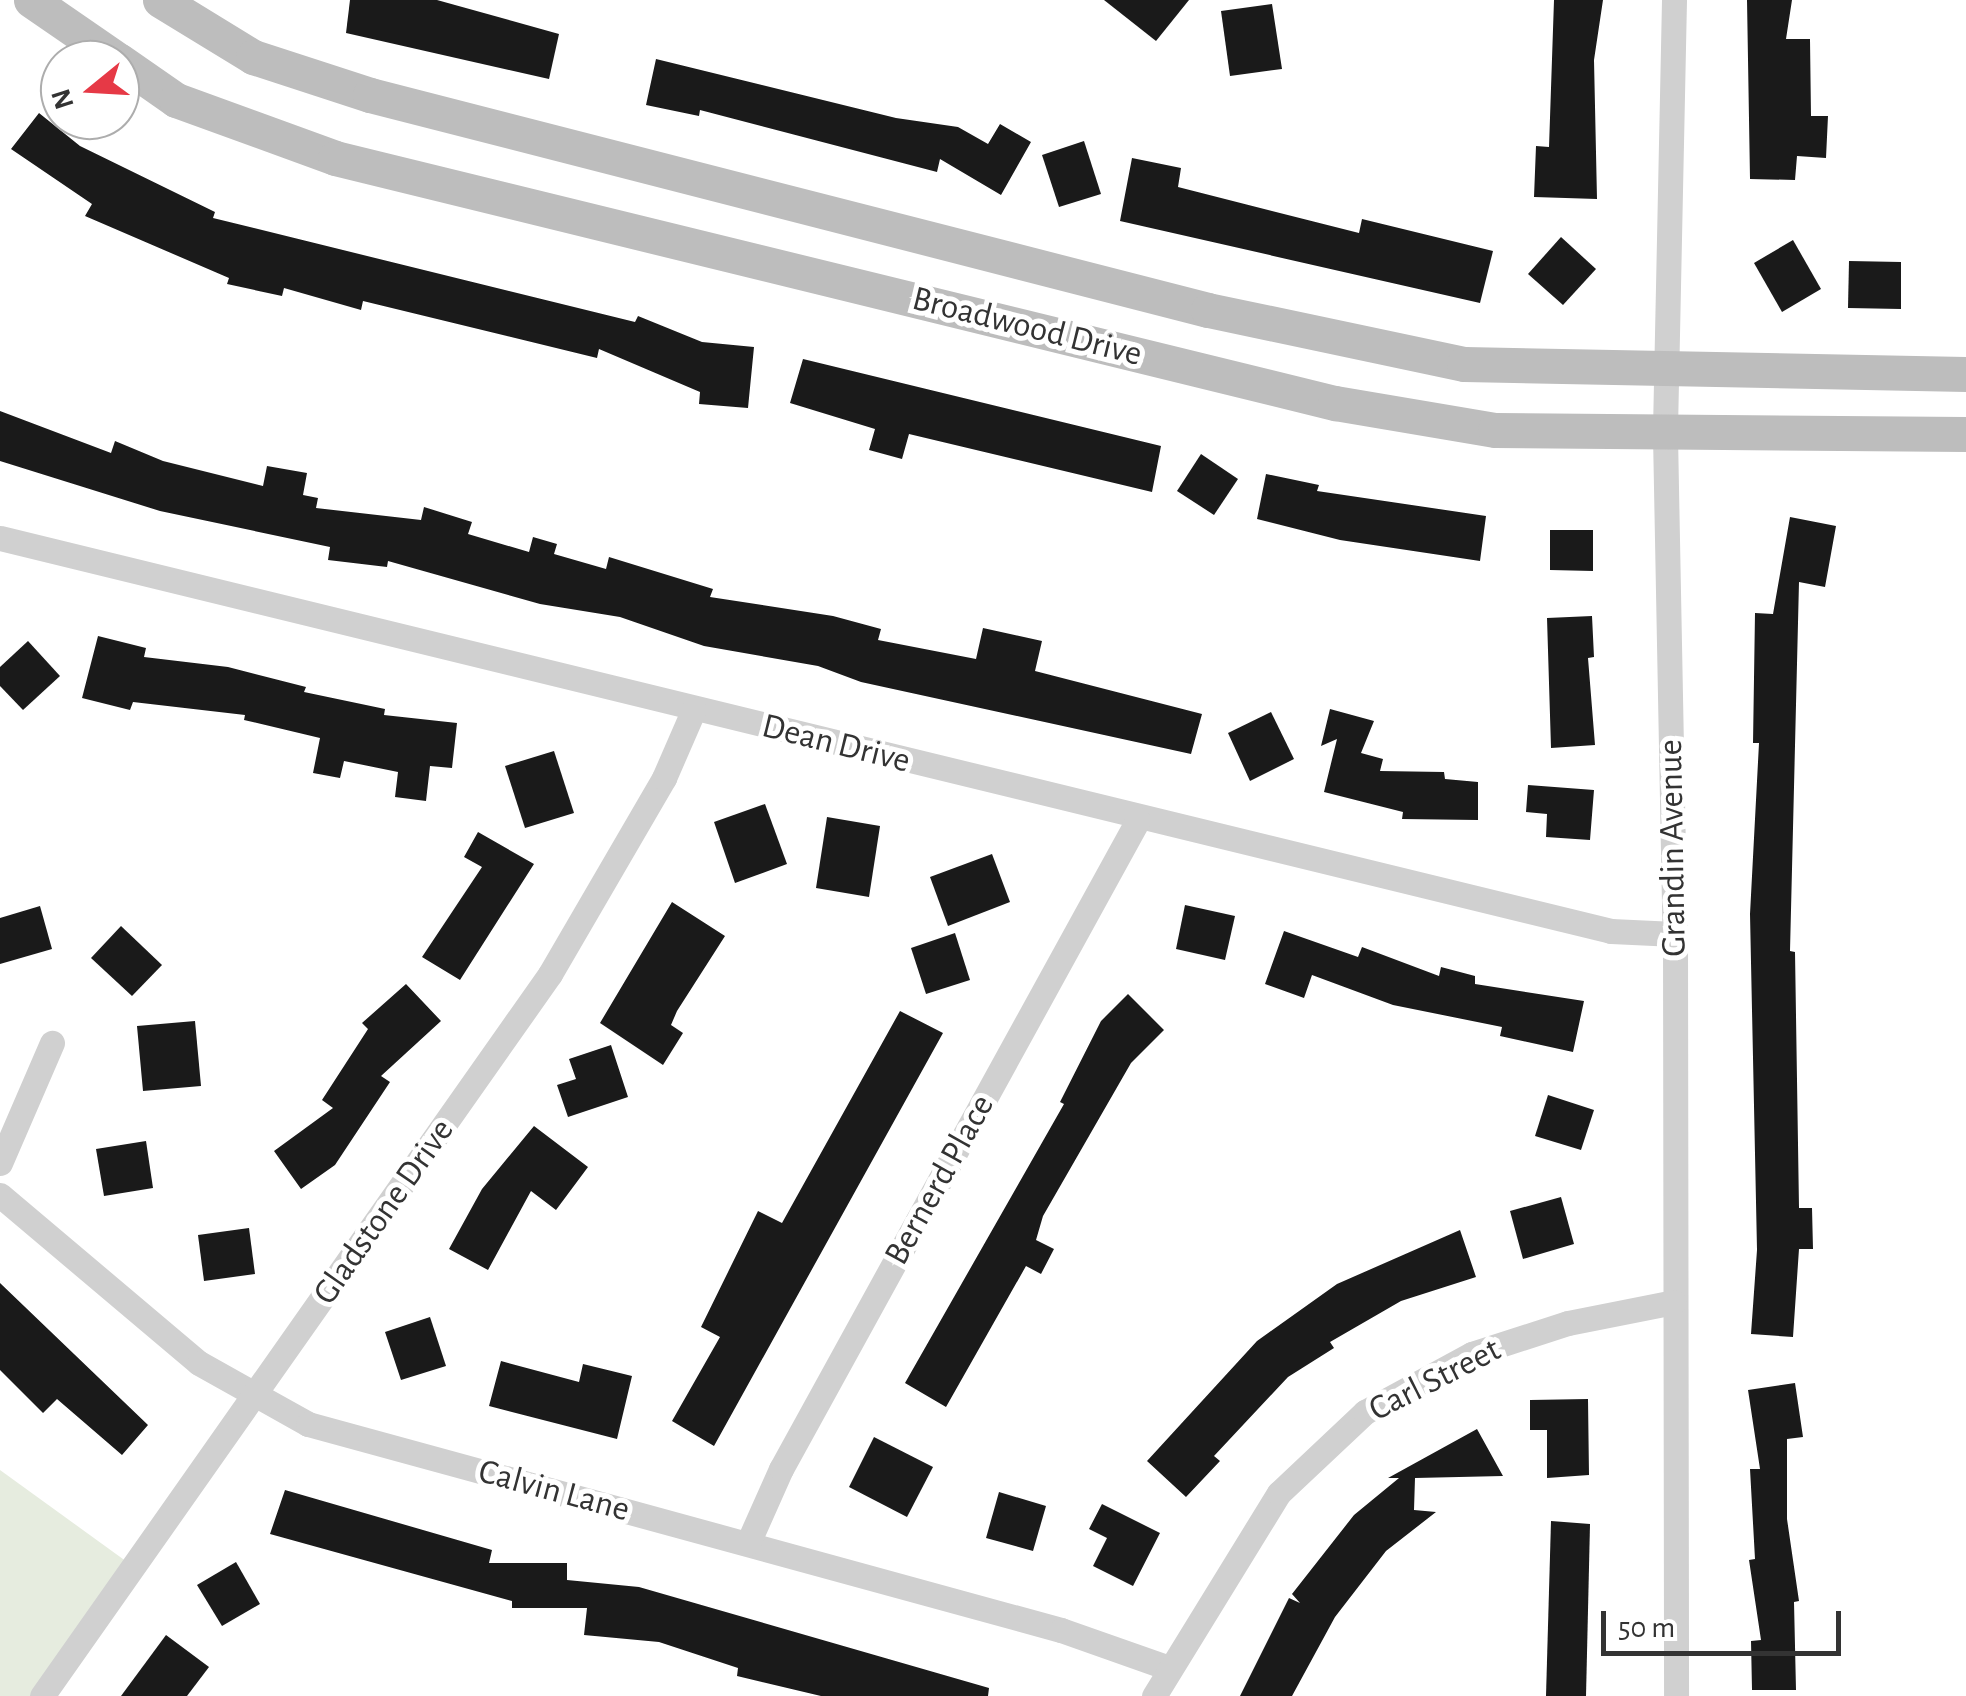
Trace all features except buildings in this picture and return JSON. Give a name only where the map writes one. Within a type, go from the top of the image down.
[{"type":"street","name":"Broadwood Drive","points":[[32,0],[89,40]]},
{"type":"street","name":"Broadwood Drive","points":[[160,0],[253,57],[370,96],[1208,310],[1464,364],[1966,374]]},
{"type":"street","name":"Grandin Avenue","points":[[1674,0],[1665,435],[1675,934],[1676,1696]]},
{"type":"street","name":"Broadwood Drive","points":[[140,75],[176,100],[335,158],[1316,398],[1495,430],[1665,435],[1966,434]]},
{"type":"street","name":"Dean Drive","points":[[4,547],[694,708],[1138,820],[1611,931],[1675,934]]},
{"type":"street","name":"Gladstone Drive","points":[[42,1696],[550,974],[664,778],[694,708]]},
{"type":"street","name":"Bernerd Place","points":[[748,1543],[782,1469],[1138,820]]},
{"type":"street","points":[[0,1163],[52,1043]]},
{"type":"street","name":"Calvin Lane","points":[[0,1195],[199,1364],[308,1424],[1061,1630],[1170,1668]]},
{"type":"street","name":"Carl Street","points":[[1154,1696],[1279,1493],[1365,1412],[1472,1354],[1568,1323],[1674,1302]]},
{"type":"shaded area","points":[[0,1470],[134,1567],[42,1696],[0,1696]]}]
